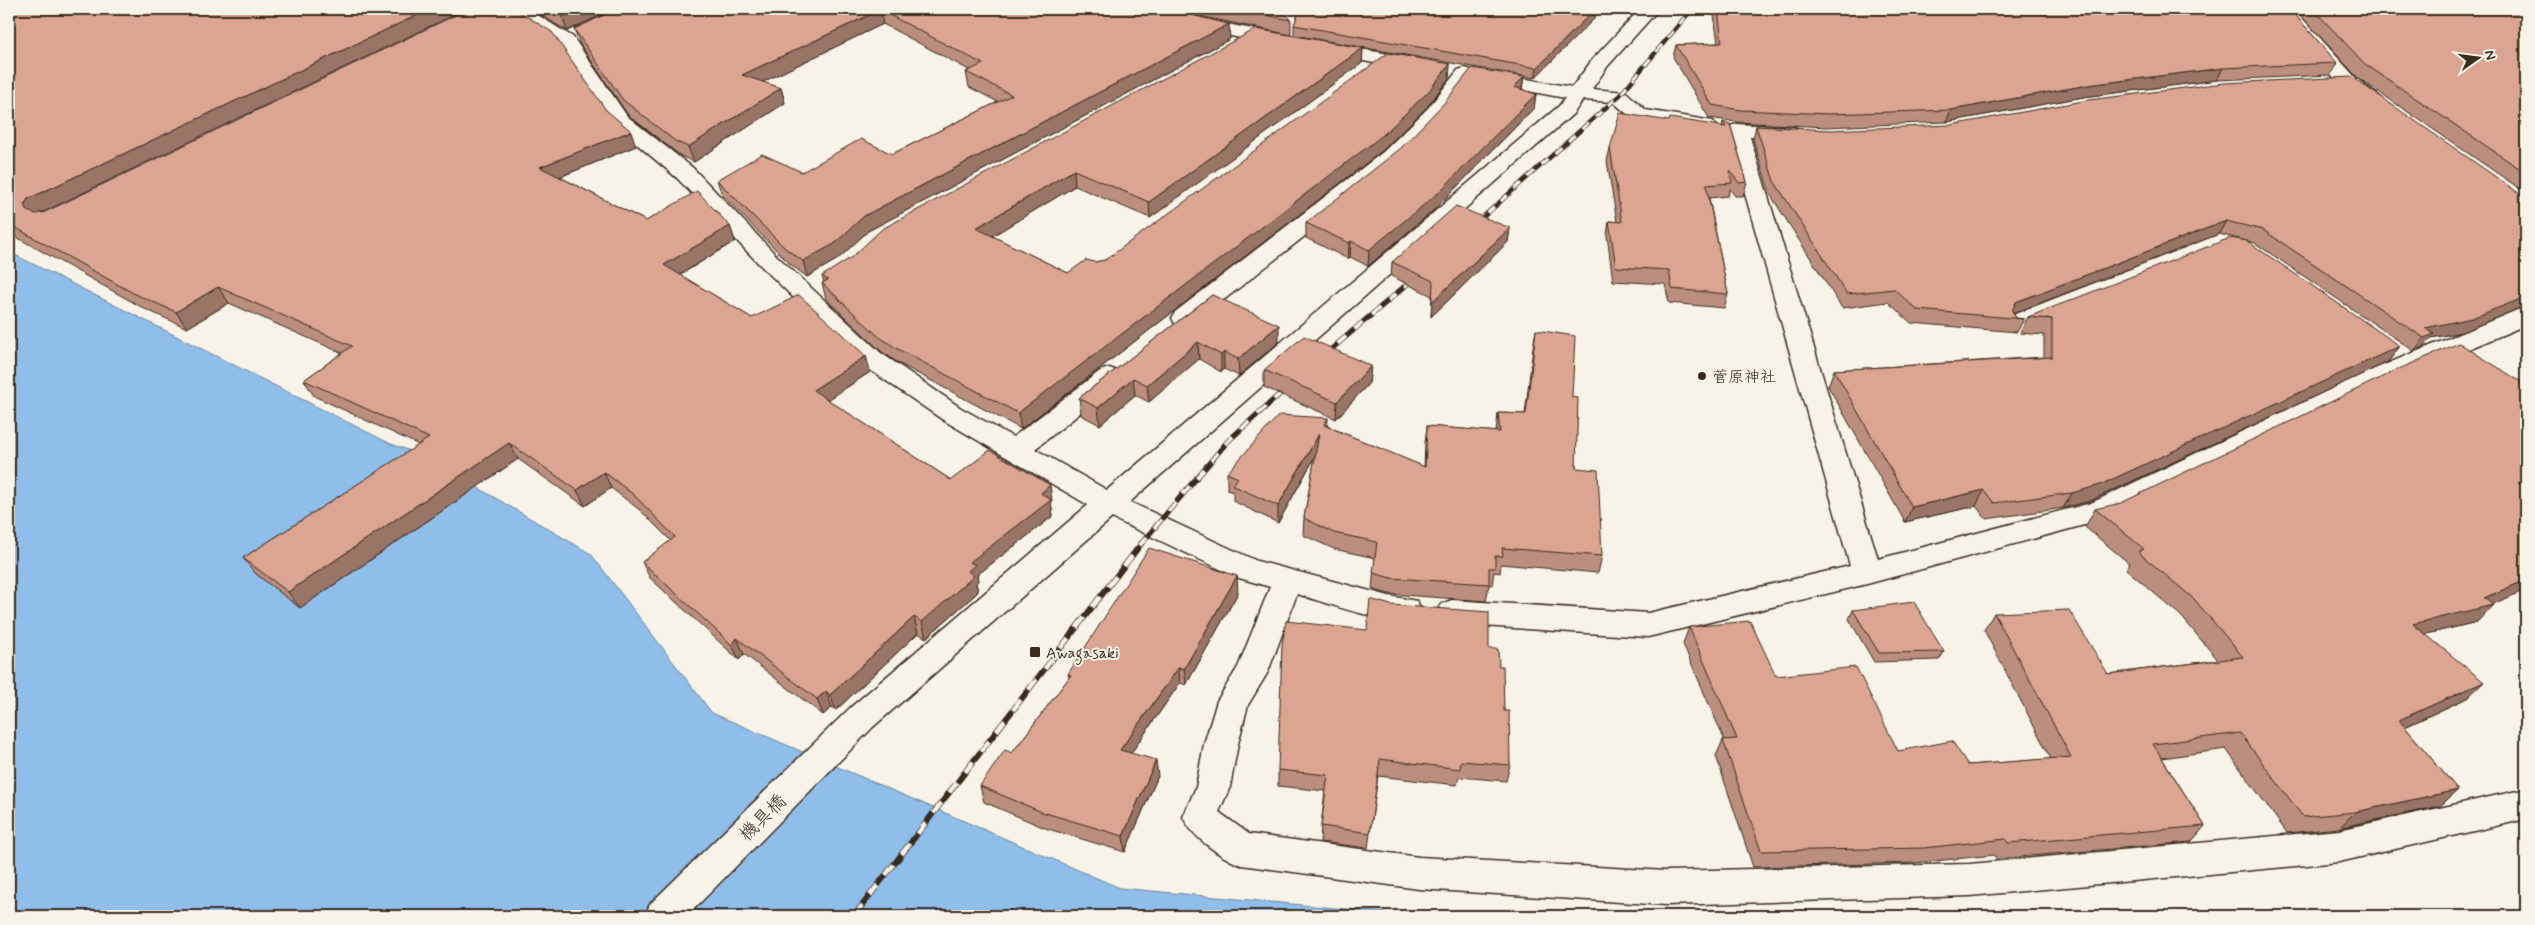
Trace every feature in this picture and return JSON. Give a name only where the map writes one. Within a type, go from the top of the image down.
[{"type":"street","points":[[515,9],[574,37],[620,120],[685,173],[809,288],[872,359],[952,414],[1109,504],[1249,570],[1389,608],[1648,625],[1866,572],[2099,511],[2412,363],[2526,316]]},
{"type":"street","points":[[1176,9],[1186,21],[1253,36],[1578,94],[1619,96],[1640,115],[1737,130],[1815,134]]},
{"type":"street","name":"機具橋","points":[[663,916],[862,717],[1566,110],[1600,63],[1650,9]]},
{"type":"street","points":[[2284,9],[2349,82],[2389,110]]},
{"type":"street","points":[[1227,50],[1253,36]]},
{"type":"street","points":[[1361,76],[1384,60]]},
{"type":"street","points":[[1164,334],[1391,157],[1436,112],[1450,71]]},
{"type":"street","points":[[2320,83],[2349,82]]},
{"type":"street","points":[[1737,130],[1866,572]]},
{"type":"street","points":[[2388,347],[2412,363]]},
{"type":"street","points":[[1015,450],[1125,365]]},
{"type":"street","points":[[1287,580],[1252,672],[1233,701],[1212,787],[1200,817],[1241,849],[1419,873],[1666,888],[1970,880],[2339,846],[2526,804]]},
{"type":"water","points":[[9,252],[391,444],[422,455],[591,554],[712,713],[1120,888],[1421,916],[9,916]]},
{"type":"building","points":[[9,9],[430,9],[28,199],[24,205],[27,211],[36,214],[45,212],[468,9],[515,9],[552,32],[606,110],[631,131],[540,167],[646,221],[697,191],[730,226],[664,265],[752,318],[799,295],[866,356],[813,390],[951,480],[990,450],[1050,485],[1041,493],[1051,500],[970,562],[975,565],[968,571],[974,576],[922,622],[914,617],[830,695],[826,691],[817,699],[737,638],[732,645],[642,562],[675,537],[634,495],[604,472],[577,490],[509,443],[288,592],[243,558],[429,438],[304,380],[352,346],[218,287],[176,312],[133,293],[9,224]]},
{"type":"building","points":[[549,9],[578,9],[562,16]]},
{"type":"building","points":[[617,9],[1176,9],[1179,12],[1229,24],[864,216],[834,244],[803,261],[785,248],[717,180],[762,154],[802,172],[861,139],[892,154],[1012,95],[966,72],[983,64],[880,10],[742,75],[781,88],[688,147],[675,141],[623,100],[574,29]]},
{"type":"building","points":[[1234,9],[1278,9],[1291,20]]},
{"type":"building","points":[[1300,9],[1595,9],[1537,68],[1294,25]]},
{"type":"building","points":[[1718,9],[2290,9],[2337,63],[2223,68],[2088,85],[1951,110],[1829,114],[1741,110],[1712,105],[1676,45],[1722,43]]},
{"type":"building","points":[[2313,9],[2526,9],[2526,173],[2365,64]]},
{"type":"building","points":[[1256,29],[1363,48],[1149,202],[1074,170],[976,228],[1068,273],[1086,260],[1095,262],[1105,260],[1388,53],[1450,64],[1428,92],[1383,135],[1018,413],[896,348],[878,336],[822,283],[828,280],[822,276],[852,257],[882,229]]},
{"type":"building","points":[[1472,68],[1524,77],[1514,87],[1536,94],[1437,194],[1369,250],[1306,223],[1401,148],[1445,102]]},
{"type":"building","points":[[2352,77],[2526,198],[2526,297],[2472,318],[2425,328],[2434,334],[2424,338],[2263,230],[2226,221],[2016,302],[2012,311],[2016,318],[2024,319],[1917,310],[1894,289],[1847,294],[1774,181],[1756,126],[1829,130],[1951,125],[2089,100],[2224,83]]},
{"type":"building","points":[[1620,113],[1669,121],[1670,118],[1726,127],[1723,122],[1730,124],[1747,182],[1739,183],[1730,171],[1732,183],[1706,185],[1728,294],[1672,289],[1669,270],[1616,267],[1609,221],[1622,222],[1610,148]]},
{"type":"building","points":[[1456,206],[1510,228],[1432,302],[1433,281],[1392,262]]},
{"type":"building","points":[[2230,238],[2247,241],[2400,346],[2100,485],[2072,493],[1994,503],[1984,490],[1912,507],[1834,370],[2052,357],[2052,319],[2028,317]]},
{"type":"building","points":[[1212,295],[1279,325],[1238,359],[1224,352],[1221,355],[1198,342],[1147,385],[1133,378],[1098,408],[1079,398]]},
{"type":"building","points":[[1536,330],[1575,336],[1572,397],[1578,398],[1576,468],[1598,470],[1602,556],[1502,548],[1503,556],[1495,556],[1495,568],[1489,568],[1489,584],[1391,578],[1373,573],[1377,542],[1334,533],[1304,518],[1319,434],[1278,506],[1232,485],[1238,478],[1227,473],[1279,415],[1328,418],[1324,425],[1425,467],[1427,426],[1500,432],[1498,413],[1526,414]]},
{"type":"building","points":[[1304,336],[1371,366],[1337,402],[1264,370]]},
{"type":"building","points":[[2459,343],[2526,385],[2526,480],[2518,483],[2526,489],[2526,580],[2484,598],[2493,605],[2413,624],[2484,682],[2399,720],[2458,790],[2355,812],[2303,817],[2240,733],[2153,744],[2205,826],[2008,843],[2006,839],[1924,848],[1761,851],[1723,740],[1737,739],[1689,627],[1750,621],[1776,676],[1856,667],[1898,751],[1952,741],[1968,765],[2071,757],[1994,613],[2069,610],[2108,674],[2243,657],[2194,599],[2138,552],[2144,549],[2095,509],[2121,503],[2399,369]]},
{"type":"building","points":[[1149,548],[1237,576],[1184,669],[1179,667],[1120,750],[1156,760],[1123,836],[1042,812],[980,786],[1005,750],[1012,753],[1071,675],[1068,674]]},
{"type":"building","points":[[1370,599],[1391,605],[1489,612],[1489,649],[1498,649],[1499,666],[1503,666],[1504,711],[1509,711],[1510,765],[1461,761],[1460,769],[1380,759],[1370,833],[1321,826],[1328,775],[1278,770],[1282,644],[1286,621],[1367,630]]},
{"type":"building","points":[[1914,602],[1944,652],[1879,653],[1853,610]]},
{"type":"railway","points":[[1474,225],[1620,95],[1692,9]]},
{"type":"railway","points":[[1321,358],[1418,275]]},
{"type":"railway","points":[[1140,545],[1227,442],[1291,384]]},
{"type":"railway","points":[[854,916],[1141,544]]},
{"type":"place","name":"菅原神社","points":[[1702,376]]},
{"type":"place","name":"Awagasaki","points":[[1035,652]]}]
